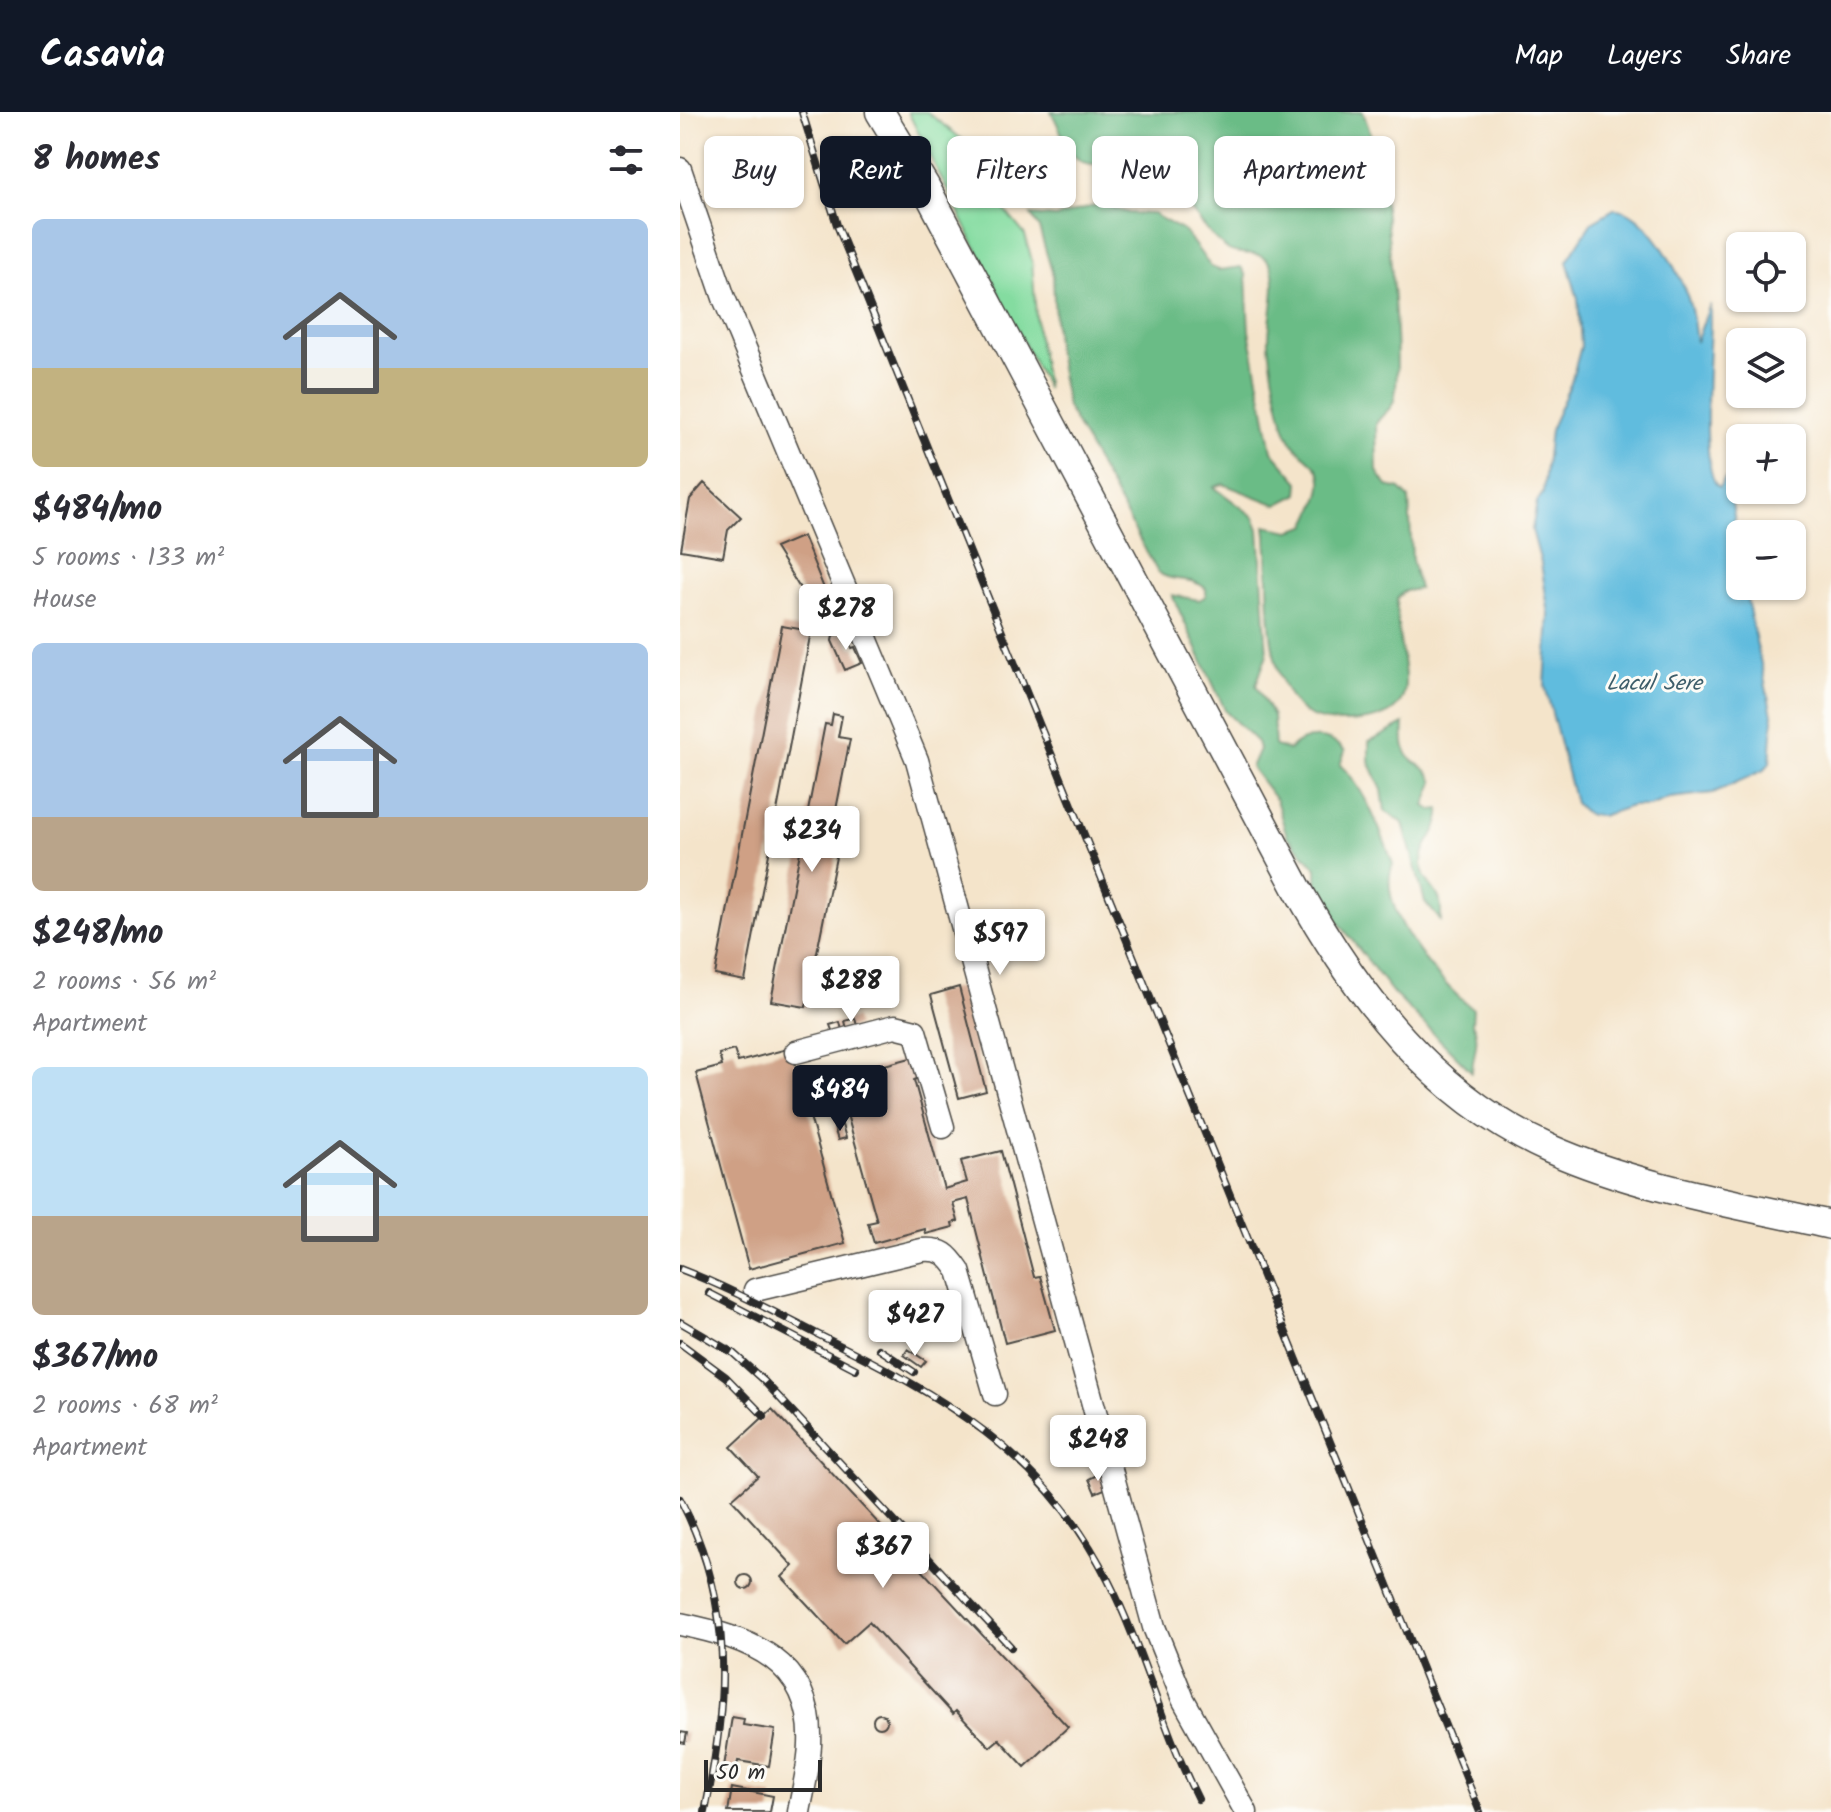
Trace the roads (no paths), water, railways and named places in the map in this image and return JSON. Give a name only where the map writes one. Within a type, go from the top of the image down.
[{"type":"main road","points":[[880,112],[925,186],[1318,925],[1373,1008],[1419,1058],[1459,1093],[1550,1149],[1638,1179],[1831,1225]]},
{"type":"street","points":[[680,169],[724,298],[917,760],[1154,1627],[1183,1699],[1246,1812]]},
{"type":"street","points":[[796,1052],[895,1026],[908,1027],[915,1031],[943,1127]]},
{"type":"street","points":[[755,1290],[922,1250],[934,1249],[947,1253],[959,1271],[995,1394]]},
{"type":"street","points":[[680,1624],[749,1641],[771,1656],[795,1683],[803,1696],[811,1733],[799,1812]]},
{"type":"water","name":"Lacul Sere","points":[[1614,209],[1626,211],[1648,229],[1677,272],[1688,298],[1696,342],[1710,304],[1709,457],[1712,476],[1719,487],[1726,479],[1726,504],[1732,504],[1735,520],[1726,520],[1726,600],[1747,600],[1773,719],[1770,763],[1764,770],[1713,793],[1670,798],[1649,806],[1631,806],[1601,816],[1588,815],[1575,803],[1545,686],[1549,615],[1532,530],[1537,502],[1543,493],[1550,430],[1571,383],[1581,346],[1578,299],[1567,261],[1592,222]]},
{"type":"railway","points":[[802,112],[837,225],[1480,1812]]},
{"type":"railway","points":[[680,1269],[749,1300],[906,1380],[985,1432],[1020,1462],[1053,1496],[1082,1535],[1108,1580],[1198,1799]]},
{"type":"railway","points":[[709,1293],[856,1369]]},
{"type":"railway","points":[[680,1322],[733,1353],[764,1381],[1011,1647]]},
{"type":"railway","points":[[680,1343],[726,1377],[764,1416]]},
{"type":"railway","points":[[879,1349],[914,1372]]},
{"type":"railway","points":[[680,1499],[698,1538],[710,1577],[722,1652],[719,1730],[705,1812]]}]
